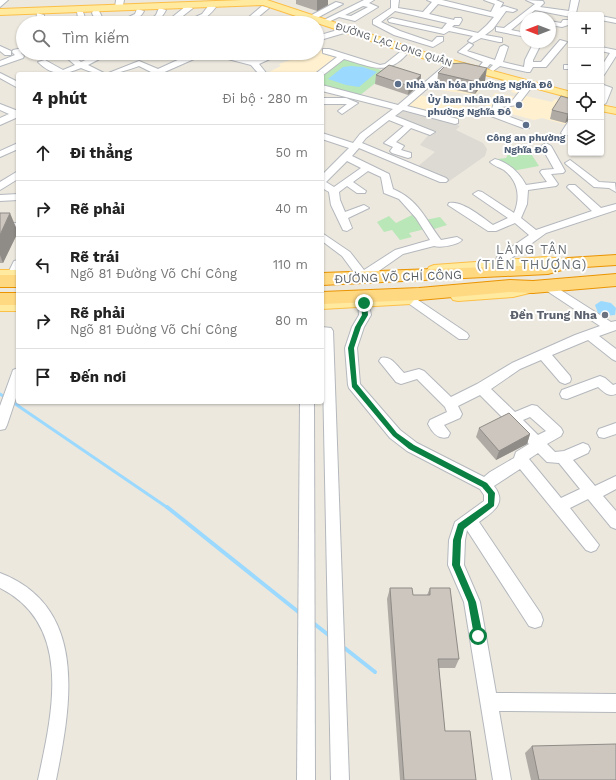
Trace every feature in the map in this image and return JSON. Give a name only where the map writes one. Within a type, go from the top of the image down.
[{"type":"highway","name":"ĐƯỜNG VÕ CHÍ CÔNG","points":[[324,280],[520,271],[548,269],[568,264],[616,260]]},
{"type":"highway","name":"ĐƯỜNG VÕ CHÍ CÔNG","points":[[324,298],[419,294],[510,286],[541,286],[616,280]]},
{"type":"highway","points":[[0,299],[16,299]]},
{"type":"main road","name":"ĐƯỜNG LẠC LONG QUÂN","points":[[90,16],[96,14],[124,14],[160,8],[175,3],[240,2],[269,4],[301,16]]},
{"type":"main road","name":"ĐƯỜNG LẠC LONG QUÂN","points":[[0,12],[124,14],[160,8],[251,6],[269,4]]},
{"type":"main road","name":"ĐƯỜNG LẠC LONG QUÂN","points":[[0,16],[16,17]]},
{"type":"main road","name":"ĐƯỜNG LẠC LONG QUÂN","points":[[324,24],[383,43],[448,67],[485,74],[527,88],[568,98]]},
{"type":"main road","name":"ĐƯỜNG LẠC LONG QUÂN","points":[[350,32],[402,54],[568,93]]},
{"type":"main road","points":[[604,104],[616,106]]},
{"type":"main road","points":[[604,105],[616,111]]},
{"type":"main road","name":"ĐƯỜNG VÕ CHÍ CÔNG","points":[[324,273],[364,272],[500,263],[545,262],[568,264]]},
{"type":"main road","name":"ĐƯỜNG VÕ CHÍ CÔNG","points":[[324,304],[412,300],[514,292],[541,286]]},
{"type":"main road","points":[[0,306],[16,306]]},
{"type":"street","points":[[0,5],[4,0]]},
{"type":"street","points":[[324,16],[339,4],[348,0]]},
{"type":"street","points":[[394,9],[395,0]]},
{"type":"street","points":[[423,14],[435,0],[500,15],[520,18]]},
{"type":"street","points":[[488,0],[499,3],[495,12],[500,15]]},
{"type":"street","points":[[529,12],[540,3],[530,0]]},
{"type":"street","points":[[544,9],[549,0]]},
{"type":"street","points":[[574,12],[575,0]]},
{"type":"street","points":[[324,19],[366,2],[374,7],[352,19],[339,14]]},
{"type":"street","points":[[254,16],[269,4]]},
{"type":"street","points":[[339,4],[351,8]]},
{"type":"street","points":[[205,16],[212,7]]},
{"type":"street","points":[[159,16],[160,8]]},
{"type":"street","points":[[178,16],[189,8]]},
{"type":"street","points":[[513,10],[504,8],[490,27],[479,34],[462,52],[498,64],[527,70],[530,64],[529,60],[535,48]]},
{"type":"street","points":[[533,8],[568,14]]},
{"type":"street","points":[[437,13],[433,16],[394,9],[376,22],[396,31],[401,35],[433,45],[440,39]]},
{"type":"street","points":[[423,14],[423,16],[452,24],[501,43],[498,64],[485,74]]},
{"type":"street","points":[[604,18],[616,20]]},
{"type":"street","points":[[392,20],[444,32],[452,24]]},
{"type":"street","points":[[324,38],[350,32],[364,21]]},
{"type":"street","points":[[505,31],[520,21]]},
{"type":"street","points":[[556,24],[562,25],[568,22]]},
{"type":"street","points":[[396,31],[405,23]]},
{"type":"street","points":[[490,27],[520,34]]},
{"type":"street","points":[[556,41],[567,43]]},
{"type":"street","points":[[530,64],[543,65],[567,43]]},
{"type":"street","points":[[0,48],[8,53]]},
{"type":"street","points":[[326,50],[374,66],[383,67],[402,54]]},
{"type":"street","points":[[604,50],[615,52],[604,68]]},
{"type":"street","points":[[322,72],[343,56]]},
{"type":"street","points":[[0,64],[16,58]]},
{"type":"street","points":[[75,60],[98,72]]},
{"type":"street","points":[[65,72],[90,60]]},
{"type":"street","points":[[157,72],[184,60]]},
{"type":"street","points":[[241,60],[254,63],[262,60]]},
{"type":"street","points":[[115,72],[140,61],[154,72]]},
{"type":"street","points":[[485,74],[488,61]]},
{"type":"street","points":[[42,62],[61,72]]},
{"type":"street","points":[[254,63],[260,72]]},
{"type":"street","points":[[324,178],[346,157],[363,136],[448,67]]},
{"type":"street","points":[[0,74],[16,84]]},
{"type":"street","points":[[324,88],[455,121]]},
{"type":"street","points":[[526,126],[494,114],[497,105],[515,103],[527,88]]},
{"type":"street","points":[[604,99],[608,88]]},
{"type":"street","points":[[324,101],[346,101],[354,103],[430,132]]},
{"type":"street","points":[[342,112],[354,103]]},
{"type":"street","points":[[0,107],[16,113]]},
{"type":"street","points":[[0,122],[16,114]]},
{"type":"street","points":[[408,156],[395,151],[399,146],[389,143],[410,125]]},
{"type":"street","points":[[566,133],[568,129]]},
{"type":"street","points":[[324,137],[356,146],[443,180]]},
{"type":"street","points":[[523,188],[553,184],[545,172],[560,171],[546,146]]},
{"type":"street","points":[[0,154],[16,147]]},
{"type":"street","points":[[346,157],[386,176],[388,191],[403,197],[420,216],[437,242]]},
{"type":"street","points":[[454,205],[466,211],[492,229],[515,218],[521,207],[523,188],[508,169],[495,162]]},
{"type":"street","points":[[570,163],[598,185],[612,185],[616,189]]},
{"type":"street","points":[[347,228],[344,216],[335,204],[334,191],[344,179],[368,167]]},
{"type":"street","points":[[331,171],[361,191]]},
{"type":"street","points":[[0,187],[16,175]]},
{"type":"street","points":[[324,185],[334,191]]},
{"type":"street","points":[[572,187],[599,212]]},
{"type":"street","points":[[478,194],[515,218],[536,235]]},
{"type":"street","points":[[0,198],[16,197]]},
{"type":"street","points":[[344,216],[364,208]]},
{"type":"street","points":[[500,263],[536,235],[560,224],[615,208]]},
{"type":"street","points":[[0,226],[16,226]]},
{"type":"street","points":[[324,238],[346,254],[364,272],[399,252],[437,242],[438,244],[457,240]]},
{"type":"street","points":[[541,286],[613,326]]},
{"type":"street","points":[[412,300],[463,336]]},
{"type":"street","points":[[364,303],[365,315],[358,327],[351,348],[354,385],[395,434],[412,447],[485,485],[491,493],[492,504],[460,527],[457,540],[456,565],[472,602],[502,780]]},
{"type":"street","points":[[450,404],[482,388],[516,366],[589,334],[613,326]]},
{"type":"street","points":[[324,331],[328,331],[340,780]]},
{"type":"street","points":[[589,334],[616,356]]},
{"type":"street","points":[[543,354],[565,379]]},
{"type":"street","points":[[385,361],[401,379],[419,374],[450,404],[455,414],[435,424],[443,434]]},
{"type":"street","points":[[0,425],[16,379]]},
{"type":"street","points":[[567,394],[600,381],[611,391],[616,390]]},
{"type":"street","points":[[482,388],[552,458],[564,457],[583,449]]},
{"type":"street","points":[[306,780],[307,404]]},
{"type":"street","points":[[513,419],[532,410],[556,432],[521,456],[522,460],[591,545]]},
{"type":"street","points":[[564,457],[564,460],[616,522]]},
{"type":"street","points":[[485,485],[495,476],[522,460]]},
{"type":"street","points":[[559,506],[616,482]]},
{"type":"street","points":[[469,520],[535,620]]},
{"type":"street","points":[[0,580],[22,592],[37,607],[50,626],[58,650],[62,684],[60,717],[47,780]]},
{"type":"street","points":[[489,702],[616,703]]},
{"type":"shaded area","points":[[324,51],[340,57],[319,72],[269,72],[281,66],[279,64],[291,60],[324,60]]},
{"type":"shaded area","points":[[445,70],[497,83],[493,89],[483,87],[475,95],[427,88]]},
{"type":"shaded area","name":"Ủy ban Nhân dân phường Nghĩa Đô","points":[[514,88],[528,92],[526,96],[552,102],[555,99],[568,102],[568,125],[542,118],[534,120],[485,107],[495,93],[517,97],[519,94],[511,92]]},
{"type":"shaded area","points":[[420,95],[482,111],[476,118],[466,114],[458,121],[409,108],[409,105]]},
{"type":"shaded area","points":[[409,108],[458,121],[455,124],[460,126],[456,130],[483,143],[487,149],[485,156],[448,182],[416,168],[435,152],[420,145],[430,133],[393,117],[403,109]]},
{"type":"green space","points":[[344,58],[384,71],[387,74],[359,96],[324,87],[324,73]]},
{"type":"green space","points":[[528,149],[539,166],[512,171],[497,162],[497,159],[506,158],[509,152]]},
{"type":"green space","points":[[418,212],[425,220],[440,217],[447,225],[431,230],[429,228],[409,233],[412,237],[400,240],[392,230],[384,232],[377,222],[389,216],[396,223]]},
{"type":"water","points":[[343,67],[363,67],[377,72],[359,87],[346,85],[328,79]]},
{"type":"water","points":[[601,301],[611,303],[616,308],[615,315],[605,316],[598,313],[595,305]]},
{"type":"building","points":[[464,63],[487,68],[477,82],[438,73],[447,64]]},
{"type":"building","points":[[389,65],[421,75],[409,86],[376,75]]},
{"type":"building","points":[[561,96],[568,98],[568,114],[552,110]]},
{"type":"building","points":[[0,213],[10,213],[0,235]]},
{"type":"building","points":[[509,413],[530,434],[499,451],[479,428]]},
{"type":"building","points":[[390,588],[412,588],[413,595],[430,595],[430,588],[450,588],[459,659],[438,659],[445,731],[470,731],[476,780],[404,780]]},
{"type":"building","points":[[616,744],[616,780],[539,780],[532,746]]},
{"type":"waterway","points":[[0,394],[6,398]]},
{"type":"waterway","points":[[11,401],[168,508]]},
{"type":"waterway","points":[[167,507],[301,614]]},
{"type":"waterway","points":[[312,622],[331,637]]},
{"type":"waterway","points":[[342,646],[375,672]]},
{"type":"place","name":"Nhà văn hóa phường Nghĩa Đô","points":[[398,84]]},
{"type":"place","name":"Ủy ban Nhân dân phường Nghĩa Đô","points":[[519,105]]},
{"type":"place","name":"Công an phường Nghĩa Đô","points":[[526,125]]},
{"type":"place","name":"Đền Trung Nha","points":[[605,315]]},
{"type":"district","name":"LÀNG TÂN (TIÊN THƯỢNG)","points":[[532,256]]},
{"type":"route","points":[[364,303],[365,315],[358,327],[351,348],[354,385],[395,434],[412,447],[485,485],[491,493],[492,504],[460,527],[457,540],[456,565],[472,602],[478,636]]}]
